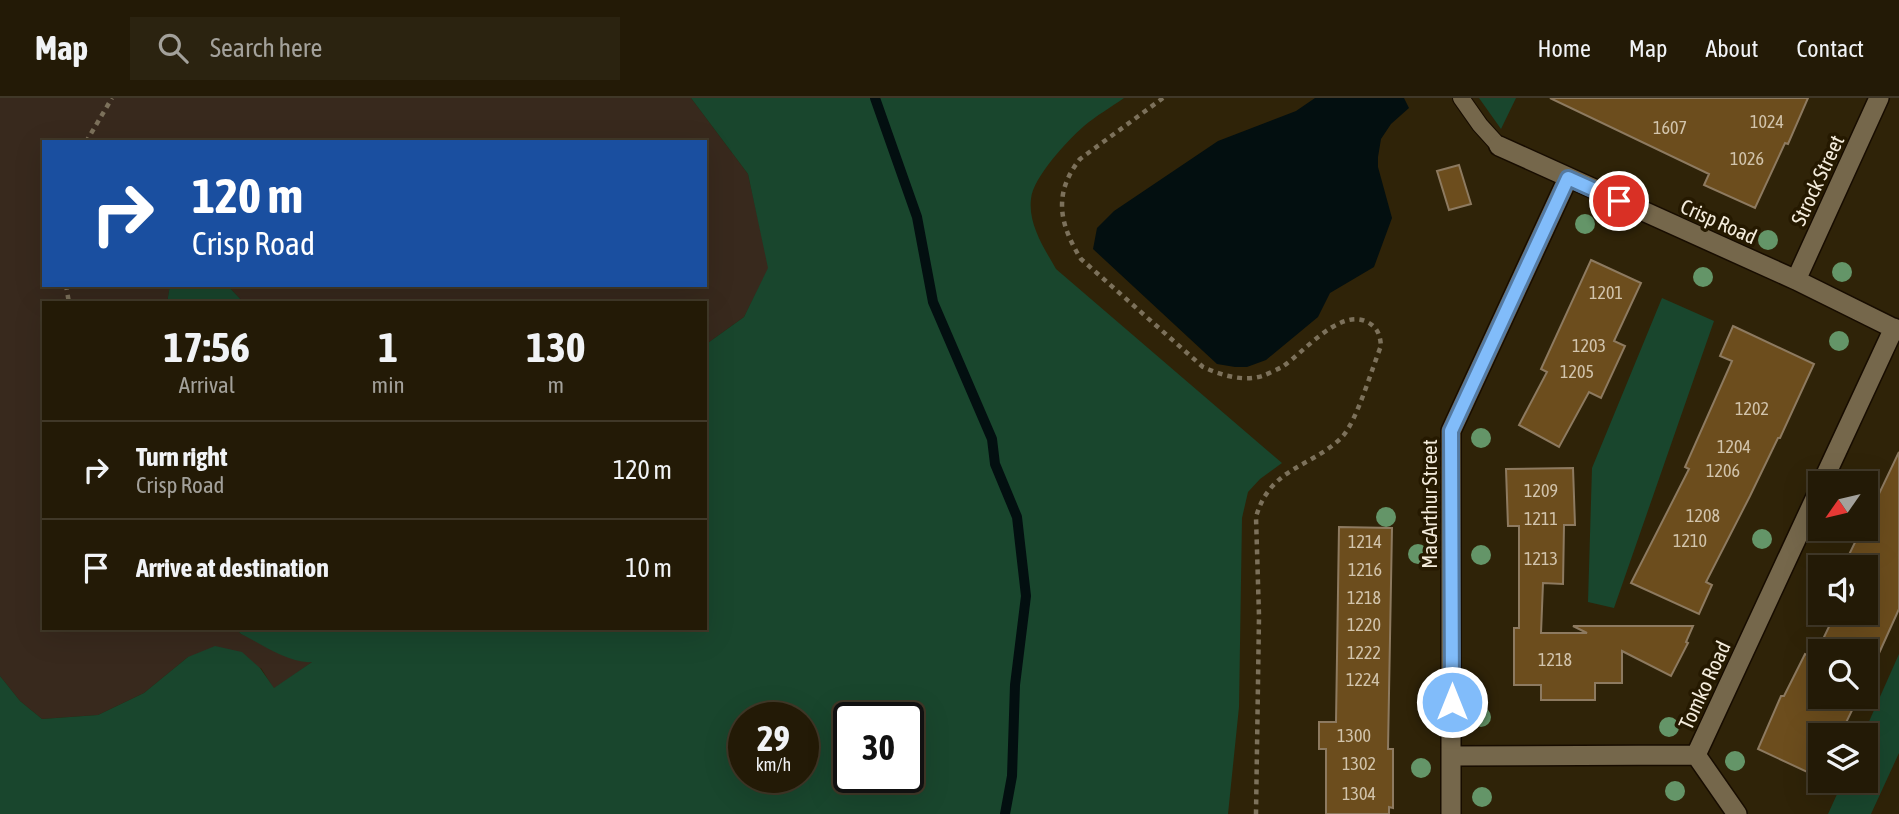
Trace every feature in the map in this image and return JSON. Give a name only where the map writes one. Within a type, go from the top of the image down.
[{"type":"street","name":"Strock Street","points":[[1796,281],[1879,98]]},
{"type":"street","name":"Crisp Road","points":[[1499,146],[1796,281],[1896,330]]},
{"type":"street","name":"MacArthur Street","points":[[1451,814],[1451,431],[1568,178]]},
{"type":"street","points":[[1828,471],[1896,330]]},
{"type":"street","name":"Tomko Road","points":[[1452,756],[1696,755],[1808,514]]},
{"type":"street","points":[[1696,755],[1737,814]]},
{"type":"lane","name":"Crisp Road","points":[[1461,98],[1499,146]]},
{"type":"path","points":[[87,140],[112,98]]},
{"type":"path","points":[[1163,98],[1080,159],[1073,168],[1061,204],[1063,225],[1070,243],[1081,259],[1203,367],[1219,375],[1260,377],[1280,368],[1334,326],[1346,320],[1361,319],[1373,324],[1380,333],[1381,346],[1344,435],[1269,488],[1256,517],[1259,616],[1256,814]]},
{"type":"shaded area","points":[[0,98],[691,98],[748,174],[769,268],[744,317],[707,344],[707,301],[242,301],[229,287],[707,287],[707,140],[42,140],[42,287],[170,287],[167,301],[42,301],[42,630],[237,630],[241,634],[315,660],[274,689],[261,668],[188,657],[144,693],[98,715],[42,719],[20,701],[0,676]]},
{"type":"shaded area","points":[[1315,98],[1404,98],[1409,108],[1391,124],[1381,139],[1378,167],[1392,218],[1374,267],[1330,293],[1318,317],[1266,360],[1247,367],[1217,364],[1093,249],[1097,228],[1114,211],[1218,141],[1296,111]]},
{"type":"green space","points":[[691,98],[1124,98],[1084,126],[1052,160],[1033,190],[1032,218],[1038,236],[1056,269],[1282,463],[1260,479],[1248,492],[1242,518],[1239,707],[1228,814],[0,814],[0,676],[20,701],[42,719],[98,715],[144,693],[188,657],[215,646],[242,652],[260,668],[274,688],[312,662],[285,657],[237,630],[707,630],[707,344],[744,317],[768,268],[748,174]]},
{"type":"green space","points":[[1479,98],[1516,98],[1501,129]]},
{"type":"green space","points":[[170,287],[229,287],[242,301],[167,301]]},
{"type":"green space","points":[[1662,298],[1714,321],[1614,608],[1588,602],[1592,468]]},
{"type":"green space","points":[[1899,654],[1899,753],[1871,814],[1828,814],[1838,793],[1878,793],[1878,723],[1868,723],[1875,709],[1878,709],[1878,701]]},
{"type":"building","points":[[1550,98],[1808,98],[1755,208],[1704,185],[1709,174]]},
{"type":"building","points":[[1459,165],[1471,204],[1449,210],[1437,171]]},
{"type":"building","points":[[1591,260],[1641,283],[1614,341],[1625,346],[1601,398],[1589,392],[1559,447],[1519,425],[1547,372],[1541,369]]},
{"type":"building","points":[[1733,326],[1814,364],[1780,438],[1706,582],[1712,585],[1699,614],[1631,583],[1689,469],[1685,467],[1732,361],[1720,356]]},
{"type":"building","points":[[1899,452],[1899,609],[1878,655],[1878,639],[1823,639],[1830,625],[1878,625],[1878,555],[1849,555],[1856,541],[1878,541],[1878,496]]},
{"type":"building","points":[[1573,468],[1575,525],[1564,525],[1563,584],[1543,583],[1541,633],[1587,633],[1573,626],[1693,626],[1686,642],[1688,643],[1671,676],[1622,651],[1622,683],[1595,683],[1595,700],[1541,700],[1541,685],[1514,685],[1514,628],[1519,628],[1519,526],[1508,526],[1506,469]]},
{"type":"building","points":[[1339,527],[1392,528],[1388,749],[1393,749],[1393,808],[1389,807],[1389,814],[1326,814],[1326,749],[1319,749],[1319,722],[1336,722]]},
{"type":"building","points":[[1805,654],[1808,655],[1808,709],[1853,709],[1846,723],[1808,723],[1808,772],[1758,749],[1781,696],[1784,696]]},
{"type":"waterway","points":[[875,98],[917,217],[933,302],[992,439],[995,464],[1017,517],[1026,596],[1015,685],[1012,776],[1005,814]]},
{"type":"route","points":[[1452,702],[1451,431],[1568,178],[1619,201]]}]
